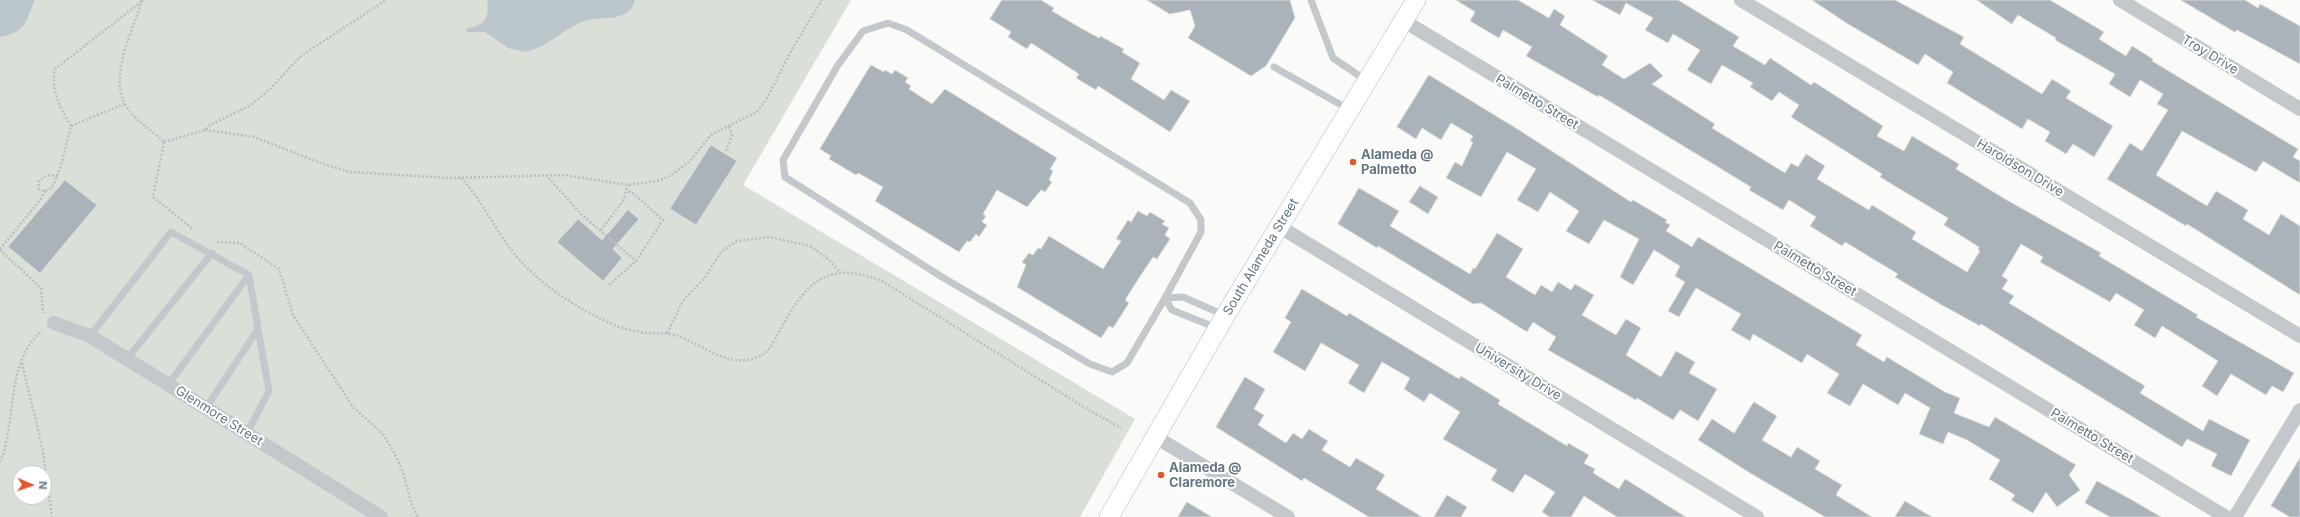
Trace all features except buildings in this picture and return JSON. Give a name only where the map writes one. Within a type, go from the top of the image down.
[{"type":"main road","name":"South Alameda Street","points":[[1109,517],[1154,436],[1221,322],[1404,21],[1412,1]]},
{"type":"street","name":"Haroldson Drive","points":[[1740,0],[2300,336]]},
{"type":"street","name":"Troy Drive","points":[[2120,0],[2300,109]]},
{"type":"street","name":"Palmetto Street","points":[[1404,21],[2226,517]]},
{"type":"street","name":"University Drive","points":[[1280,227],[1757,517]]},
{"type":"street","name":"Glenmore Street","points":[[46,322],[90,336],[381,517]]},
{"type":"street","points":[[2235,517],[2300,410]]},
{"type":"street","points":[[1154,436],[1288,517]]},
{"type":"lane","points":[[1311,0],[1333,58],[1367,82]]},
{"type":"lane","points":[[888,23],[907,30],[1190,204],[1201,220],[1201,232],[1165,298],[1126,363],[1112,372],[1090,364],[942,277],[786,176],[783,160],[838,65],[863,31],[888,23]]},
{"type":"lane","points":[[1274,67],[1350,110]]},
{"type":"lane","points":[[90,336],[171,232],[212,253],[249,275],[268,391],[247,433]]},
{"type":"lane","points":[[127,359],[212,253]]},
{"type":"lane","points":[[168,385],[249,275]]},
{"type":"lane","points":[[1165,298],[1183,297],[1221,322]]},
{"type":"lane","points":[[1165,298],[1172,310],[1221,322]]},
{"type":"lane","points":[[206,408],[258,329]]},
{"type":"path","points":[[205,130],[210,125],[251,105],[271,88],[301,56],[386,0]]},
{"type":"path","points":[[164,142],[205,130],[254,137],[323,164],[350,172],[461,178],[546,175],[628,185],[656,181],[668,177],[689,162],[706,138],[751,116],[762,106],[822,0]]},
{"type":"path","points":[[142,1],[122,60],[121,90],[124,104],[142,123],[164,142]]},
{"type":"path","points":[[0,462],[5,447],[17,377],[28,349],[40,334],[46,322],[41,288],[0,249],[41,199],[45,191],[52,188],[58,176],[71,126],[56,94],[53,75],[55,69],[142,1]]},
{"type":"path","points":[[71,126],[124,104]]},
{"type":"path","points":[[726,151],[732,136],[729,126]]},
{"type":"path","points":[[164,142],[153,197],[199,233]]},
{"type":"path","points":[[45,191],[39,189],[38,183],[40,178],[53,175],[58,176]]},
{"type":"path","points":[[546,175],[582,214],[636,260]]},
{"type":"path","points":[[461,178],[482,203],[510,249],[523,263],[567,298],[611,324],[649,333],[668,333],[681,336],[730,360],[742,361],[753,359],[762,355],[772,344],[792,309],[815,282],[827,276],[840,273],[868,276],[882,281],[1082,406],[1121,428]]},
{"type":"path","points":[[601,230],[623,201],[628,191],[628,185]]},
{"type":"path","points":[[609,286],[636,260],[663,220],[636,195],[628,191]]},
{"type":"path","points":[[668,333],[684,299],[704,279],[721,252],[737,241],[769,237],[810,246],[827,258],[840,273]]},
{"type":"path","points":[[215,241],[225,244],[240,243],[279,269],[293,315],[349,402],[382,434],[393,450],[403,472],[412,505],[418,517]]},
{"type":"path","points":[[40,334],[46,322]]},
{"type":"path","points":[[22,364],[43,451],[52,517]]},
{"type":"shaded area","points":[[0,0],[851,0],[743,185],[1135,419],[1080,517],[0,517]]},
{"type":"shaded area","points":[[0,0],[35,0],[24,25],[9,35],[0,37]]},
{"type":"shaded area","points":[[487,0],[635,0],[632,8],[621,16],[592,19],[577,24],[541,46],[525,52],[508,48],[485,32],[467,32],[467,28],[478,25],[485,20],[488,11]]},
{"type":"place","name":"Alameda @ Palmetto","points":[[1353,162]]},
{"type":"place","name":"Alameda @ Claremore","points":[[1161,475]]}]
